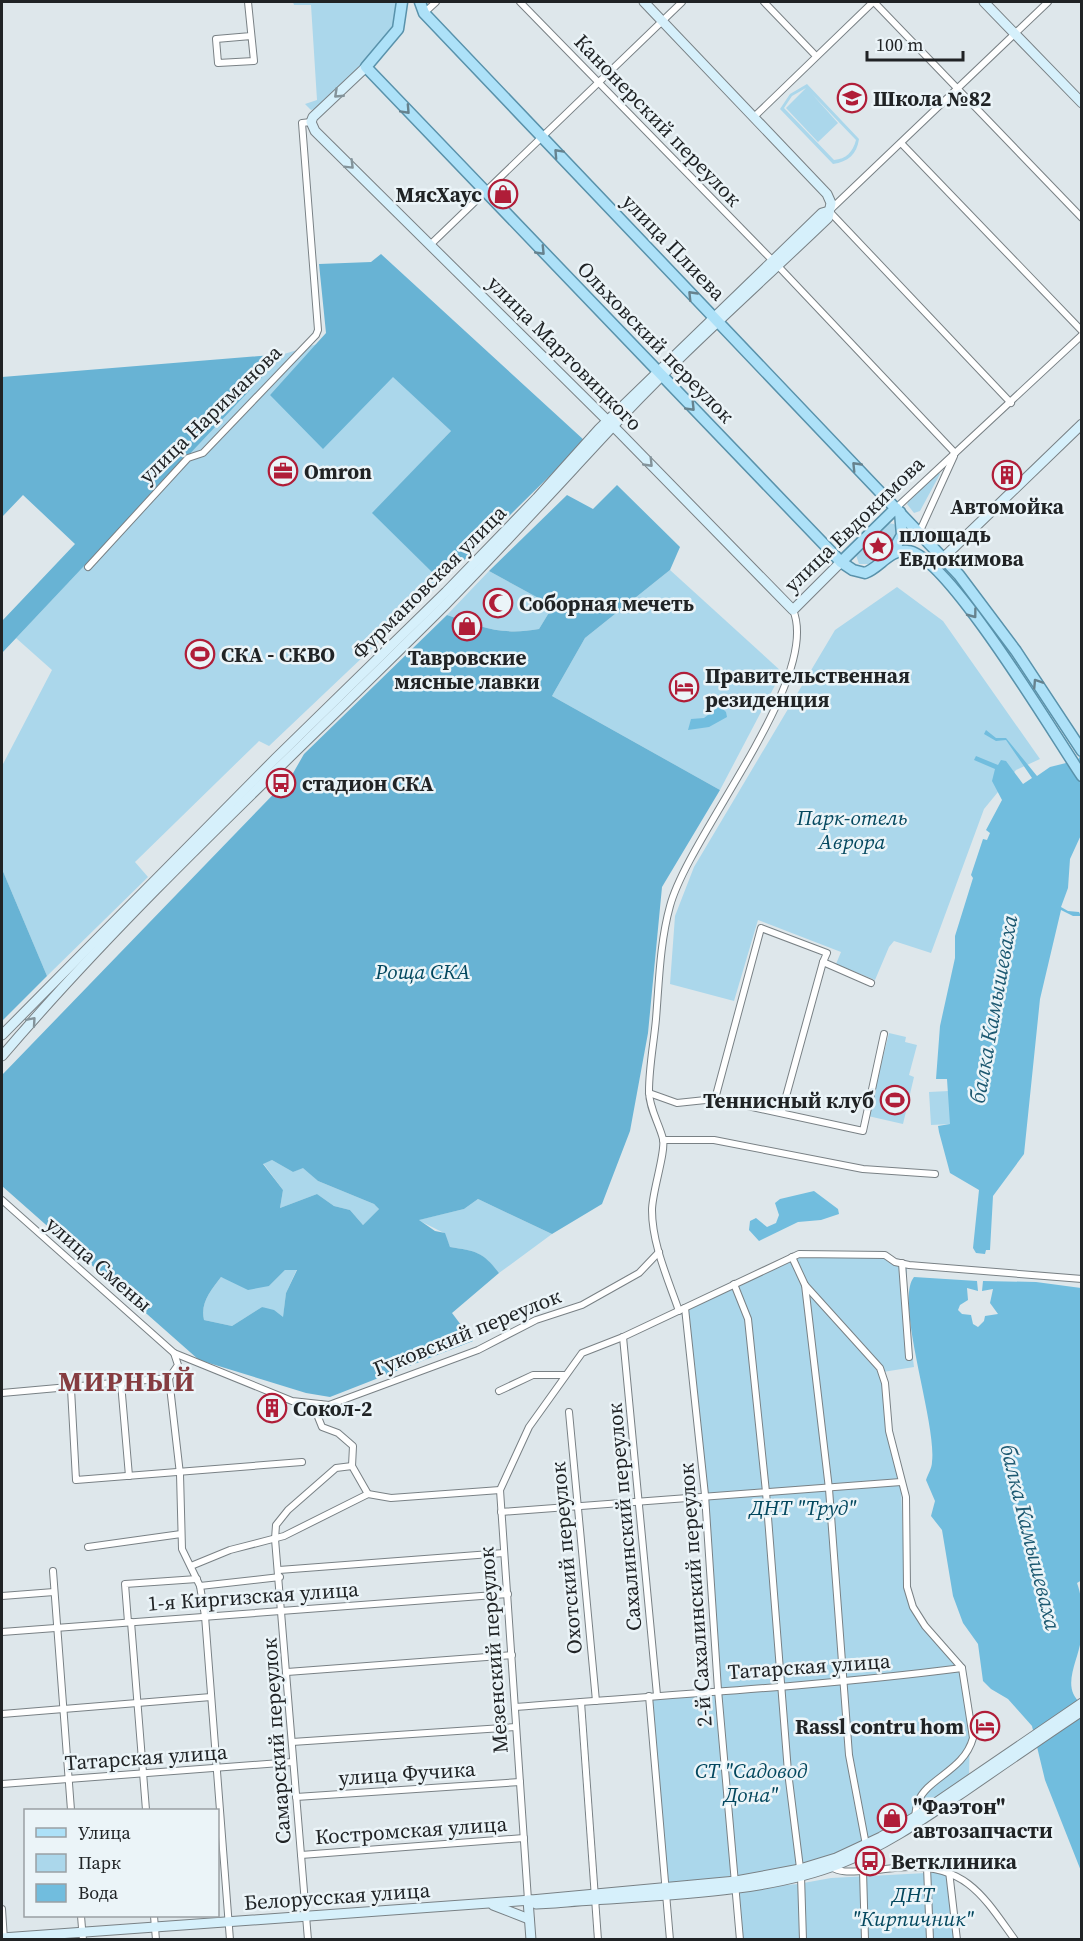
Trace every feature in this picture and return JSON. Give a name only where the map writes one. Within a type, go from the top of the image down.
[{"type":"main road","name":"улица Нариманова","points":[[311,122],[313,117],[366,68],[398,29],[402,2]]},
{"type":"main road","points":[[420,2],[424,13]]},
{"type":"main road","points":[[644,2],[827,194],[831,203],[829,211]]},
{"type":"main road","points":[[984,2],[1082,103]]},
{"type":"main road","name":"улица Плиева","points":[[424,13],[898,510],[919,533],[936,563]]},
{"type":"main road","name":"Ольховский переулок","points":[[366,68],[841,562],[853,570],[865,573],[892,553]]},
{"type":"main road","name":"улица Мартовицкого","points":[[311,122],[315,131],[610,424],[793,610]]},
{"type":"main road","name":"Фурмановская улица","points":[[59,983],[445,605],[610,424],[775,264],[828,218],[829,211]]},
{"type":"main road","points":[[936,563],[1082,424]]},
{"type":"main road","points":[[892,553],[902,535],[898,510]]},
{"type":"main road","name":"улица Евдокимова","points":[[793,610],[898,510]]},
{"type":"main road","points":[[892,553],[913,551],[936,563],[984,604],[1082,751]]},
{"type":"main road","points":[[936,563],[972,612],[1082,776]]},
{"type":"main road","points":[[2,1035],[59,983]]},
{"type":"main road","points":[[2,1056],[59,983]]},
{"type":"main road","points":[[979,1777],[1082,1702]]},
{"type":"main road","points":[[979,1777],[1082,1711]]},
{"type":"main road","name":"Белорусская улица","points":[[800,1873],[869,1847],[979,1777]]},
{"type":"main road","name":"Белорусская улица","points":[[3,1938],[82,1936],[155,1927],[666,1891],[736,1884],[831,1867],[922,1820],[979,1777]]},
{"type":"main road","name":"Мезенский переулок","points":[[529,1900],[531,1940]]},
{"type":"main road","points":[[485,1903],[503,1907],[529,1919]]},
{"type":"street","points":[[248,2],[254,61],[218,63],[216,39],[251,36]]},
{"type":"street","points":[[424,13],[436,2]]},
{"type":"street","name":"Канонерский переулок","points":[[520,2],[956,453]]},
{"type":"street","points":[[430,245],[682,2]]},
{"type":"street","points":[[764,2],[816,56]]},
{"type":"street","points":[[755,116],[873,2],[1082,218]]},
{"type":"street","name":"Фурмановская улица","points":[[829,211],[1048,2]]},
{"type":"street","name":"улица Нариманова","points":[[88,567],[188,458],[203,453],[316,335],[318,330],[315,275],[302,123],[311,122]]},
{"type":"street","points":[[901,143],[1082,333]]},
{"type":"street","points":[[829,211],[1011,403]]},
{"type":"street","name":"улица Евдокимова","points":[[898,510],[1082,333]]},
{"type":"street","points":[[919,533],[956,453]]},
{"type":"street","name":"улица Евдокимова","points":[[682,1309],[659,1252],[652,1210],[663,1140],[656,1123],[649,1093],[663,938],[670,905],[684,870],[783,693],[797,637],[798,625],[793,610]]},
{"type":"street","points":[[715,1100],[761,928],[827,953],[782,1112]]},
{"type":"street","points":[[823,962],[871,983]]},
{"type":"street","points":[[649,1093],[677,1103],[715,1100],[782,1112],[863,1131],[884,1034]]},
{"type":"street","points":[[663,1140],[714,1140],[863,1169],[934,1174]]},
{"type":"street","name":"улица Смены","points":[[2,1200],[174,1353],[292,1401],[320,1404]]},
{"type":"street","name":"Гуковский переулок","points":[[320,1404],[329,1405],[478,1350],[536,1320],[582,1305],[639,1273],[659,1252]]},
{"type":"street","name":"Мезенский переулок","points":[[529,1900],[500,1490],[530,1427],[564,1375],[582,1353],[623,1337],[766,1267],[799,1254],[885,1255],[902,1263],[1082,1278]]},
{"type":"street","points":[[792,1257],[805,1285],[880,1368],[885,1383],[889,1431],[906,1509],[906,1575],[913,1606],[941,1646],[962,1668],[973,1738],[970,1749],[964,1758],[924,1793],[918,1802],[915,1817]]},
{"type":"street","points":[[902,1263],[909,1358]]},
{"type":"street","points":[[734,1284],[748,1319],[800,1873],[803,1940]]},
{"type":"street","points":[[805,1285],[829,1488],[849,1755],[876,1870]]},
{"type":"street","name":"2-й Сахалинский переулок","points":[[682,1309],[705,1495],[718,1690],[740,1940]]},
{"type":"street","name":"Сахалинский переулок","points":[[623,1337],[640,1501],[670,1940]]},
{"type":"street","points":[[174,1353],[178,1365],[169,1378],[180,1474],[182,1549],[199,1583],[205,1616],[230,1940]]},
{"type":"street","points":[[499,1391],[533,1375],[564,1375]]},
{"type":"street","points":[[2,1393],[70,1389],[169,1378]]},
{"type":"street","points":[[121,1383],[129,1476]]},
{"type":"street","points":[[70,1389],[76,1480],[180,1474],[302,1462]]},
{"type":"street","points":[[320,1404],[318,1418],[322,1427],[338,1433],[353,1446],[352,1466],[368,1494]]},
{"type":"street","name":"Охотский переулок","points":[[568,1412],[596,1701]]},
{"type":"street","points":[[275,1539],[276,1525],[288,1510],[336,1467],[352,1466]]},
{"type":"street","points":[[501,1512],[901,1482]]},
{"type":"street","points":[[191,1566],[230,1550],[275,1539],[368,1494],[391,1498],[500,1490]]},
{"type":"street","points":[[87,1546],[181,1534]]},
{"type":"street","name":"Самарский переулок","points":[[275,1539],[280,1573],[308,1940]]},
{"type":"street","points":[[146,1809],[138,1703],[125,1584],[199,1583],[280,1573],[504,1553]]},
{"type":"street","points":[[52,1571],[71,1809]]},
{"type":"street","points":[[2,1596],[54,1592]]},
{"type":"street","name":"1-я Киргизская улица","points":[[2,1632],[507,1593]]},
{"type":"street","points":[[287,1672],[512,1655]]},
{"type":"street","name":"Татарская улица","points":[[515,1707],[781,1685],[844,1683],[962,1668]]},
{"type":"street","points":[[2,1714],[211,1697]]},
{"type":"street","points":[[581,1702],[598,1940]]},
{"type":"street","points":[[292,1742],[516,1727]]},
{"type":"street","name":"Татарская улица","points":[[2,1784],[293,1762]]},
{"type":"street","name":"улица Фучика","points":[[296,1797],[520,1782]]},
{"type":"street","name":"Костромская улица","points":[[301,1855],[524,1838]]},
{"type":"street","points":[[831,1867],[837,1871],[927,1867],[949,1871],[974,1888],[1014,1940]]},
{"type":"street","points":[[927,1867],[930,1940]]},
{"type":"street","points":[[863,1871],[865,1940]]},
{"type":"street","points":[[949,1871],[957,1940]]},
{"type":"street","points":[[2,1909],[3,1938]]},
{"type":"street","points":[[81,1917],[82,1936]]},
{"type":"street","points":[[154,1917],[156,1940]]},
{"type":"green space","points":[[293,2],[395,2],[399,13],[396,24],[376,50],[335,91],[311,110],[305,104],[317,100],[311,5],[294,5]]},
{"type":"green space","points":[[807,84],[859,139],[851,156],[833,164],[780,109],[790,94]],"holes":[[[806,88],[786,108],[818,142],[838,123],[812,94],[856,140],[853,148],[845,156],[834,160],[784,108],[792,96]]]},
{"type":"green space","points":[[381,254],[585,441],[442,582],[372,513],[451,431],[393,377],[323,449],[270,395],[326,333],[319,264],[371,262]]},
{"type":"green space","name":"СКА - СКВО","points":[[317,344],[270,395],[393,376],[451,431],[373,513],[442,582],[269,746],[259,741],[135,862],[148,877],[47,976],[2,869],[2,766],[52,670],[16,638],[284,354]]},
{"type":"green space","points":[[284,354],[2,653],[2,621],[75,544],[23,495],[2,517],[2,377]]},
{"type":"green space","points":[[938,472],[940,474],[920,511],[914,513],[907,504]]},
{"type":"green space","name":"Роща СКА","points":[[617,485],[680,547],[670,570],[585,638],[552,696],[720,790],[662,887],[648,1033],[630,1131],[602,1204],[552,1234],[478,1199],[464,1209],[419,1220],[435,1231],[445,1233],[450,1247],[478,1254],[499,1273],[452,1313],[473,1341],[330,1397],[306,1393],[199,1360],[2,1186],[2,1075],[292,775],[304,754],[447,615],[481,627],[503,631],[539,629],[553,606],[489,571],[567,495],[593,509]],"holes":[[[272,1160],[293,1172],[303,1168],[318,1181],[374,1204],[379,1209],[363,1225],[350,1210],[334,1206],[317,1194],[280,1208],[283,1190],[263,1164]],[[285,1270],[297,1270],[286,1293],[283,1317],[274,1310],[262,1307],[232,1326],[204,1320],[205,1302],[221,1277],[248,1290],[269,1286]]]},
{"type":"green space","points":[[888,523],[898,528],[895,542],[872,564],[859,564],[855,552]]},
{"type":"green space","points":[[670,570],[782,672],[720,790],[552,696],[585,638]]},
{"type":"green space","points":[[489,571],[553,606],[539,629],[503,631],[481,627],[447,615]]},
{"type":"green space","name":"Парк-отель Аврора","points":[[897,587],[943,621],[1040,759],[1016,770],[984,809],[931,953],[894,941],[889,947],[875,980],[836,964],[841,952],[758,920],[734,1001],[670,984],[675,916],[694,867],[835,630]]},
{"type":"green space","points":[[2,869],[47,976],[2,1021]]},
{"type":"green space","points":[[889,1033],[906,1037],[905,1042],[917,1045],[909,1075],[914,1077],[903,1124],[868,1116]]},
{"type":"green space","points":[[949,1091],[951,1124],[931,1125],[929,1092]]},
{"type":"green space","points":[[272,1160],[293,1172],[303,1167],[318,1181],[374,1204],[379,1209],[363,1225],[350,1210],[334,1206],[317,1194],[280,1208],[283,1190],[263,1163]]},
{"type":"green space","points":[[478,1199],[552,1234],[499,1273],[478,1254],[450,1247],[444,1233],[418,1220],[464,1209]]},
{"type":"green space","name":"ДНТ \"Труд\"","points":[[808,1253],[878,1253],[907,1266],[906,1305],[914,1367],[883,1372],[901,1488],[905,1594],[959,1669],[970,1729],[969,1777],[870,1841],[801,1867],[664,1885],[647,1696],[718,1691],[688,1308]]},
{"type":"green space","points":[[297,1269],[286,1293],[283,1318],[262,1307],[232,1326],[204,1320],[205,1302],[221,1277],[236,1282],[269,1286],[285,1270]]},
{"type":"green space","name":"ДНТ \"Кирпичник\"","points":[[946,1872],[955,1939],[741,1939],[738,1889],[798,1884],[831,1878]]},
{"type":"water","points":[[720,706],[726,712],[727,717],[709,727],[688,730],[691,719],[704,718]]},
{"type":"water","name":"балка Камышеваха","points":[[986,730],[996,738],[1006,738],[1037,776],[1050,767],[1078,760],[1081,754],[1081,835],[1070,859],[1068,888],[1061,907],[1068,911],[1079,912],[1081,916],[1073,916],[1061,910],[1040,999],[1024,1154],[993,1196],[990,1250],[986,1250],[985,1254],[976,1253],[973,1248],[979,1190],[950,1173],[938,1126],[950,1124],[947,1079],[936,1079],[940,1026],[955,958],[955,936],[983,839],[987,840],[990,833],[986,830],[1002,800],[992,781],[995,769],[974,760],[976,756],[998,765],[1001,760],[1006,761],[1023,784],[1032,778],[1006,740],[996,741],[984,734]]},
{"type":"water","points":[[814,1191],[838,1209],[839,1214],[821,1220],[798,1222],[759,1241],[749,1230],[750,1221],[756,1218],[767,1227],[776,1223],[779,1215],[775,1203],[780,1199]]},
{"type":"water","name":"балка Камышеваха","points":[[914,1277],[977,1281],[978,1291],[967,1288],[968,1300],[960,1305],[958,1310],[962,1314],[971,1315],[973,1324],[978,1327],[984,1321],[985,1316],[998,1314],[990,1303],[993,1289],[982,1291],[983,1281],[1036,1282],[1081,1288],[1082,1580],[1077,1583],[1082,1625],[1080,1647],[1071,1681],[1075,1697],[1081,1703],[1081,1871],[1045,1780],[1032,1726],[1008,1699],[991,1689],[983,1681],[978,1644],[963,1623],[953,1596],[942,1530],[931,1516],[935,1501],[926,1480],[932,1464],[932,1444],[909,1311],[909,1290]]},
{"type":"place","name":"Школа №82","points":[[852,98]]},
{"type":"place","name":"МясХаус","points":[[503,194]]},
{"type":"place","name":"Omron","points":[[283,471]]},
{"type":"place","name":"Автомойка","points":[[1007,475]]},
{"type":"place","name":"площадь Евдокимова","points":[[878,546]]},
{"type":"place","name":"Соборная мечеть","points":[[498,603]]},
{"type":"place","name":"Тавровские мясные лавки","points":[[467,626]]},
{"type":"place","name":"СКА - СКВО","points":[[200,654]]},
{"type":"place","name":"Правительственная резиденция","points":[[684,687]]},
{"type":"place","name":"стадион СКА","points":[[281,783]]},
{"type":"place","name":"Теннисный клуб","points":[[895,1100]]},
{"type":"place","name":"Сокол-2","points":[[272,1408]]},
{"type":"place","name":"Rassl contru hom","points":[[985,1726]]},
{"type":"place","name":"\"Фаэтон\" автозапчасти","points":[[892,1818]]},
{"type":"place","name":"Ветклиника","points":[[870,1861]]},
{"type":"district","name":"МИРНЫЙ","points":[[127,1381]]},
{"type":"park label","name":"СТ \"Садовод Дона\"","points":[[751,1782]]}]
